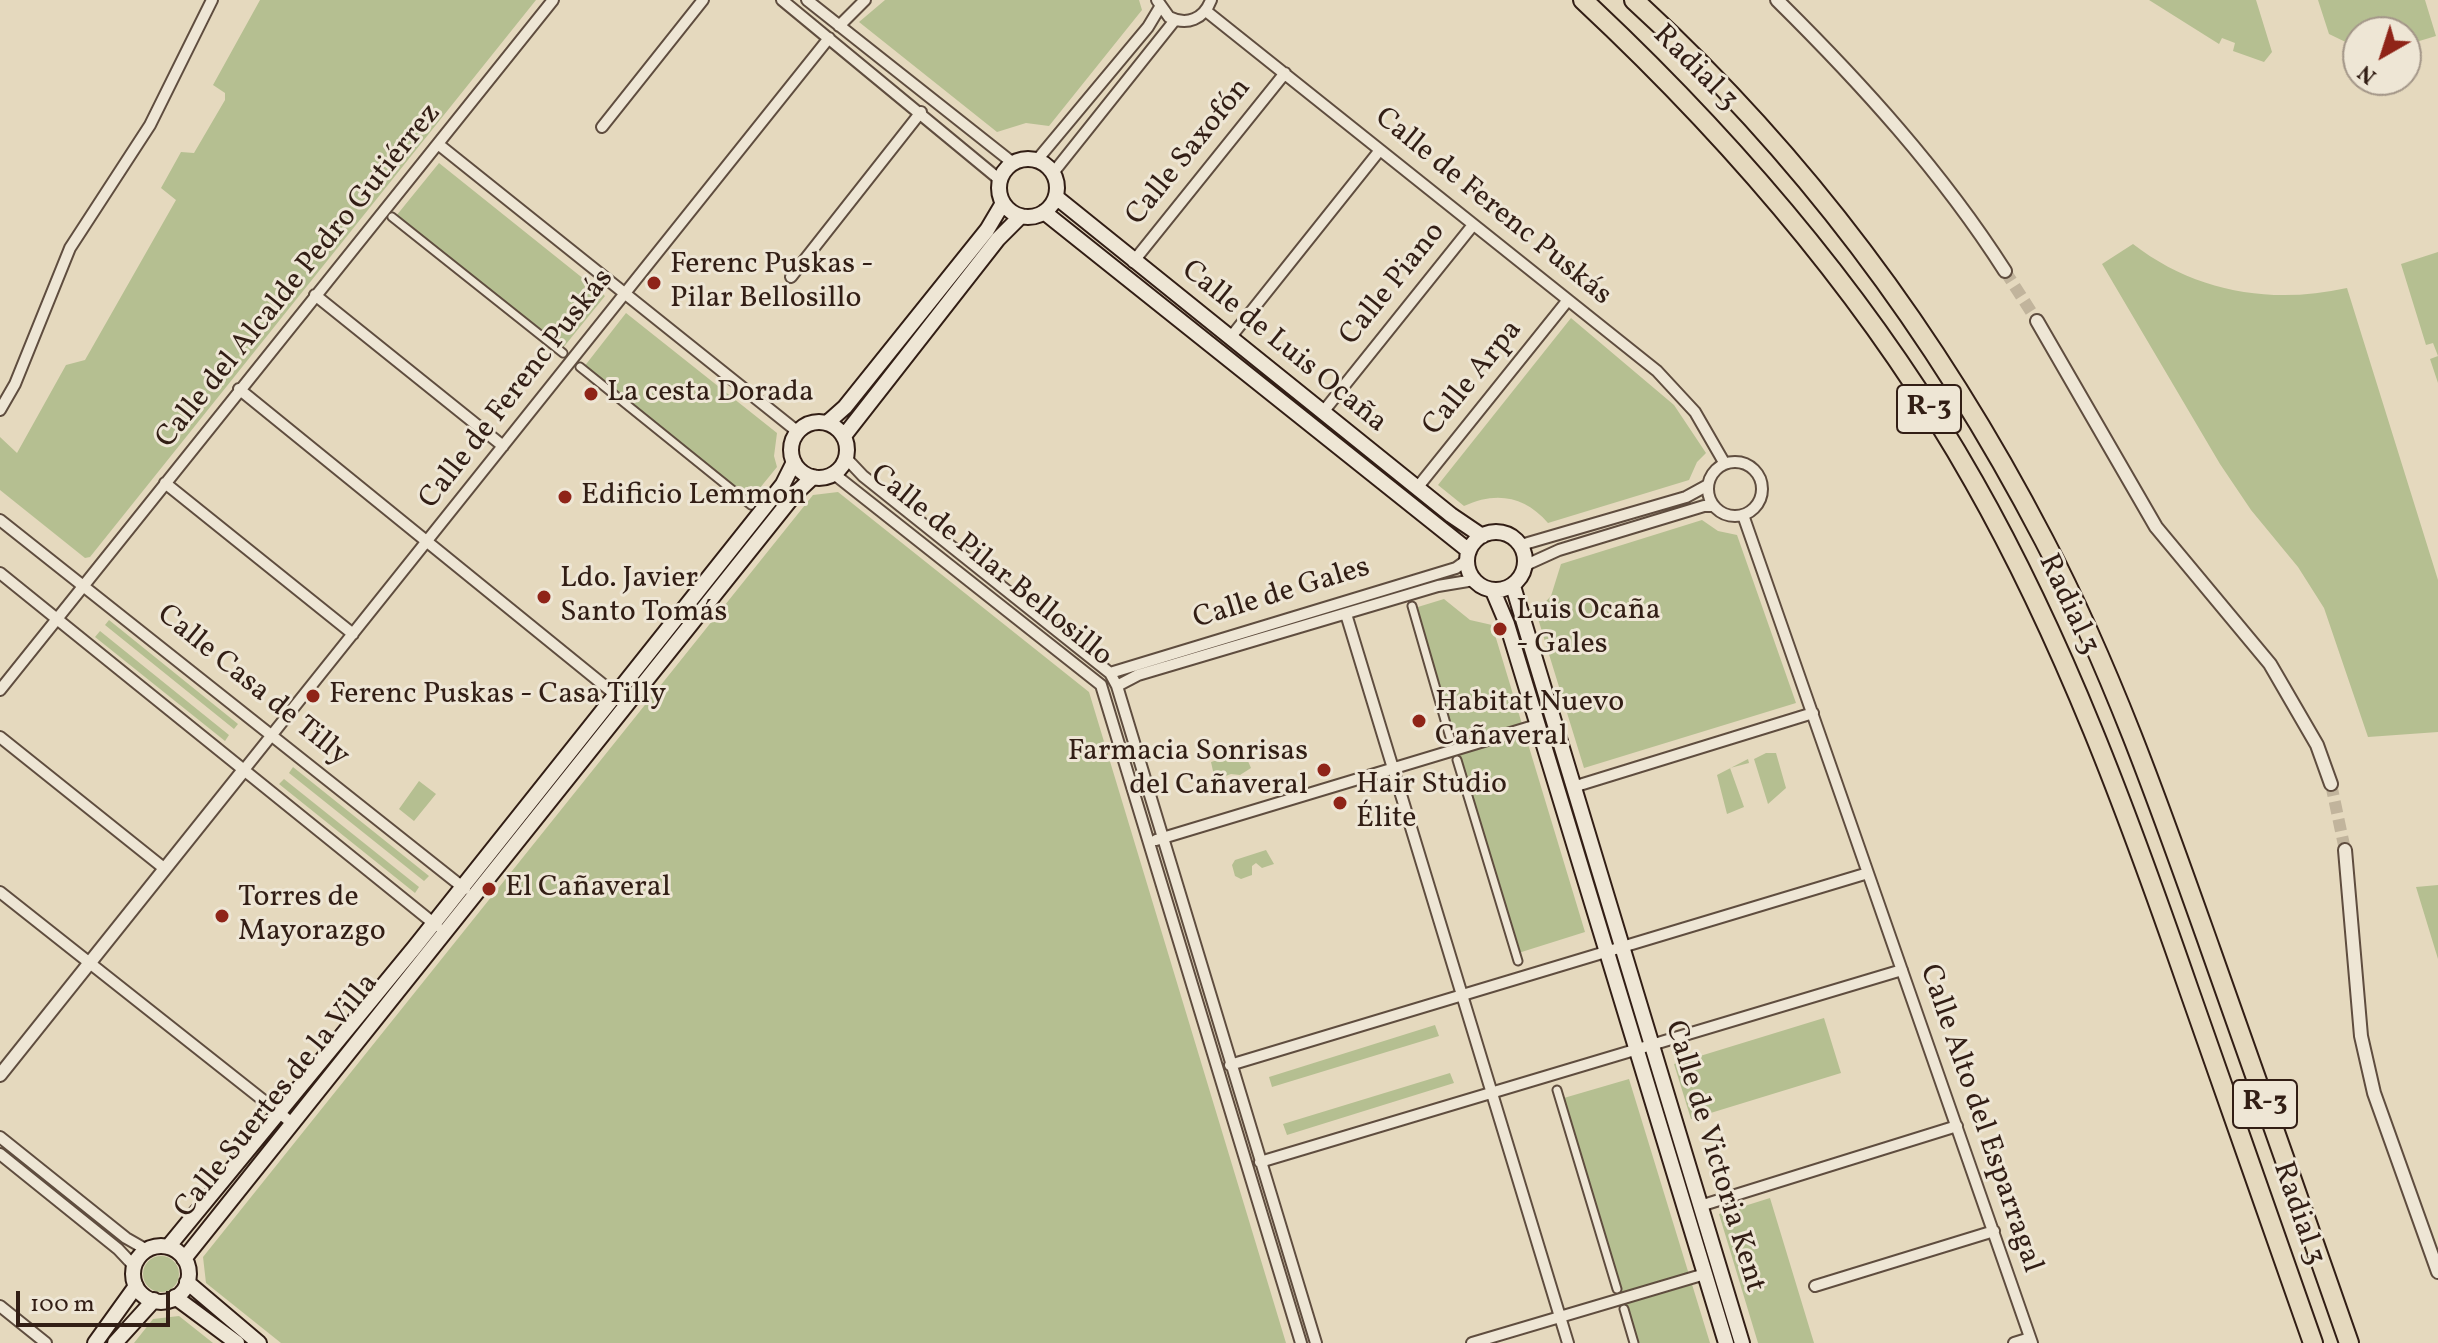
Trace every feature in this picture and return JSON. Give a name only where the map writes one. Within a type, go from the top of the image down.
[{"type":"highway","name":"Radial 3","points":[[1583,0],[1723,139],[1814,245],[1879,332],[1973,480],[2067,669],[2107,768],[2313,1343]]},
{"type":"highway","name":"Radial 3","points":[[1634,0],[1739,104],[1815,190],[1877,270],[1953,381],[2045,542],[2124,713],[2349,1343]]},
{"type":"main road","points":[[438,927],[621,699],[803,483],[813,477],[834,474],[846,458],[844,436],[998,239],[1021,216],[1044,212],[1056,197],[1053,173],[1037,160],[1013,163],[1000,180],[1003,203],[987,230],[845,407],[827,423],[808,425],[798,432],[792,443],[794,462],[783,484],[621,699]]},
{"type":"main road","name":"Calle de Luis Ocaña","points":[[1056,197],[1133,262],[1482,536]]},
{"type":"main road","points":[[1003,203],[1021,216]]},
{"type":"main road","name":"Calle de Luis Ocaña","points":[[1044,212],[1468,555]]},
{"type":"main road","points":[[827,423],[844,436]]},
{"type":"main road","points":[[794,462],[813,477]]},
{"type":"main road","points":[[1493,591],[1513,586],[1526,565],[1521,545],[1503,533],[1482,536],[1468,555],[1474,580],[1493,591],[1501,604],[1537,725],[1614,950]]},
{"type":"main road","points":[[1513,586],[1573,787],[1614,950]]},
{"type":"main road","name":"Calle Suertes de la Villa","points":[[168,1247],[438,927]]},
{"type":"main road","name":"Calle Suertes de la Villa","points":[[184,1259],[292,1123],[438,927]]},
{"type":"main road","name":"Calle de Victoria Kent","points":[[1614,950],[1700,1206],[1742,1343]]},
{"type":"main road","name":"Calle de Victoria Kent","points":[[1644,1046],[1726,1343]]},
{"type":"main road","points":[[95,1343],[136,1286],[134,1266],[147,1250],[168,1247],[184,1259],[187,1282],[259,1343]]},
{"type":"main road","points":[[115,1343],[154,1300],[175,1297],[187,1282]]},
{"type":"main road","points":[[136,1286],[154,1300]]},
{"type":"main road","points":[[175,1297],[237,1343]]},
{"type":"street","points":[[0,410],[15,384],[70,248],[150,125],[212,0]]},
{"type":"street","name":"Calle del Alcalde Pedro Gutiérrez","points":[[0,690],[553,0]]},
{"type":"street","points":[[602,127],[703,0]]},
{"type":"street","points":[[782,0],[1000,180]]},
{"type":"street","points":[[807,0],[1013,163]]},
{"type":"street","points":[[839,26],[865,0]]},
{"type":"street","points":[[1037,160],[1119,63],[1158,3],[1175,20],[1192,20],[1206,11],[1211,0]]},
{"type":"street","points":[[1777,0],[1925,158],[1974,222],[2005,271]]},
{"type":"street","name":"Calle de Ferenc Puskás","points":[[1206,11],[1673,385],[1695,412],[1725,464]]},
{"type":"street","points":[[1053,173],[1175,20]]},
{"type":"street","name":"Calle de Ferenc Puskás","points":[[243,771],[829,38]]},
{"type":"street","name":"Calle Saxofón","points":[[1133,262],[1285,73]]},
{"type":"street","points":[[791,277],[921,112]]},
{"type":"street","points":[[438,144],[798,432]]},
{"type":"street","points":[[1230,338],[1380,150]]},
{"type":"street","points":[[392,217],[563,353]]},
{"type":"street","name":"Calle Piano","points":[[1323,412],[1473,225]]},
{"type":"street","points":[[315,295],[503,446]]},
{"type":"street","name":"Calle Arpa","points":[[1417,488],[1568,300]]},
{"type":"street","points":[[2037,321],[2156,527],[2270,664],[2317,745],[2331,784]]},
{"type":"street","points":[[580,367],[751,505]]},
{"type":"street","points":[[239,389],[621,699]]},
{"type":"street","name":"Calle de Pilar Bellosillo","points":[[846,458],[863,476],[1110,673],[1117,686],[1316,1343]]},
{"type":"street","points":[[1521,545],[1686,497],[1708,485],[1714,472],[1725,464],[1742,463],[1760,480],[1757,505],[1743,515],[1727,515],[1714,506],[1704,506],[1574,545],[1538,557],[1526,565]]},
{"type":"street","name":"Calle de Pilar Bellosillo","points":[[834,474],[1101,685],[1301,1343]]},
{"type":"street","points":[[165,483],[353,634]]},
{"type":"street","points":[[1708,485],[1714,506]]},
{"type":"street","points":[[1230,1065],[1868,873],[1743,515]]},
{"type":"street","name":"Calle Casa de Tilly","points":[[0,520],[85,584],[467,890]]},
{"type":"street","name":"Calle de Gales","points":[[1110,673],[1456,568],[1468,555]]},
{"type":"street","points":[[0,573],[438,927]]},
{"type":"street","name":"Calle de Gales","points":[[1117,686],[1138,675],[1459,580],[1474,580]]},
{"type":"street","points":[[1412,606],[1451,741]]},
{"type":"street","points":[[1346,614],[1568,1343]]},
{"type":"street","points":[[1573,787],[1813,713]]},
{"type":"street","points":[[1149,842],[1537,725]]},
{"type":"street","points":[[0,737],[165,869]]},
{"type":"street","points":[[1457,760],[1518,961]]},
{"type":"street","points":[[0,1075],[243,771]]},
{"type":"street","points":[[2345,850],[2361,1036],[2374,1093],[2438,1272]]},
{"type":"street","name":"Calle Alto del Esparragal","points":[[1868,873],[2031,1341]]},
{"type":"street","points":[[0,892],[292,1123]]},
{"type":"street","points":[[1260,1162],[1902,970]]},
{"type":"street","points":[[1557,1090],[1617,1289]]},
{"type":"street","points":[[1700,1206],[1957,1126]]},
{"type":"street","points":[[0,1137],[126,1238],[147,1250]]},
{"type":"street","points":[[0,1154],[118,1249],[134,1266]]},
{"type":"street","points":[[1815,1286],[1994,1231]]},
{"type":"street","points":[[1472,1343],[1705,1274]]},
{"type":"street","points":[[0,1306],[46,1343]]},
{"type":"street","points":[[1624,1309],[1634,1343]]},
{"type":"street","points":[[2014,1343],[2031,1341]]},
{"type":"green space","points":[[260,0],[536,0],[90,557],[85,558],[0,490],[0,437],[17,453],[66,365],[85,360],[176,200],[161,188],[181,152],[194,153],[225,100],[225,93],[213,85]]},
{"type":"green space","points":[[885,0],[1139,0],[1142,10],[1049,126],[1026,123],[997,132],[859,22]]},
{"type":"green space","points":[[2149,0],[2256,0],[2272,52],[2264,62],[2233,51],[2235,43],[2222,38],[2219,44]]},
{"type":"green space","points":[[2318,0],[2425,0],[2436,36],[2422,40],[2422,16],[2342,16],[2342,40],[2329,34]]},
{"type":"green space","points":[[439,163],[605,296],[558,354],[392,221]]},
{"type":"green space","points":[[2133,244],[2182,274],[2235,290],[2290,295],[2347,288],[2438,580],[2438,732],[2368,737],[2324,608],[2298,567],[2251,510],[2220,464],[2102,264]]},
{"type":"green space","points":[[2438,252],[2438,356],[2433,343],[2426,345],[2401,264]]},
{"type":"green space","points":[[626,313],[777,433],[774,456],[777,467],[746,505],[580,372]]},
{"type":"green space","points":[[1571,318],[1674,405],[1706,453],[1697,462],[1689,480],[1548,523],[1530,507],[1509,499],[1487,499],[1464,506],[1438,485]]},
{"type":"green space","points":[[2438,356],[2438,383],[2430,359]]},
{"type":"green space","points":[[838,492],[1089,692],[1286,1343],[281,1343],[206,1283],[203,1257],[813,495]]},
{"type":"green space","points":[[1702,520],[1718,531],[1737,535],[1796,703],[1584,768],[1536,612],[1551,596],[1561,564]]},
{"type":"green space","points":[[1444,599],[1470,620],[1492,625],[1585,932],[1512,955],[1408,610]]},
{"type":"green space","points":[[109,620],[238,724],[234,729],[105,625]]},
{"type":"green space","points":[[100,631],[229,735],[225,741],[95,637]]},
{"type":"green space","points":[[1244,752],[1251,768],[1240,775],[1231,774],[1215,780],[1211,762]]},
{"type":"green space","points":[[1766,753],[1776,753],[1786,788],[1768,804],[1754,759]]},
{"type":"green space","points":[[293,767],[429,876],[424,881],[289,773]]},
{"type":"green space","points":[[1730,768],[1744,807],[1727,814],[1717,775]]},
{"type":"green space","points":[[284,779],[419,887],[415,893],[279,784]]},
{"type":"green space","points":[[419,781],[436,794],[414,821],[399,809]]},
{"type":"green space","points":[[1266,850],[1274,864],[1262,868],[1256,863],[1252,866],[1252,875],[1241,879],[1235,876],[1232,865],[1235,860]]},
{"type":"green space","points":[[2438,885],[2438,959],[2416,887]]},
{"type":"green space","points":[[1824,1018],[1841,1073],[1691,1119],[1674,1064]]},
{"type":"green space","points":[[1435,1025],[1439,1036],[1272,1087],[1269,1077]]},
{"type":"green space","points":[[1450,1073],[1454,1083],[1287,1135],[1283,1124]]},
{"type":"green space","points":[[1629,1079],[1710,1343],[1630,1343],[1557,1100]]},
{"type":"green space","points":[[1770,1198],[1814,1343],[1758,1343],[1719,1214]]},
{"type":"green space","points":[[161,1256],[174,1261],[179,1274],[174,1287],[161,1292],[148,1287],[143,1274],[148,1261]]},
{"type":"green space","points":[[179,1316],[213,1343],[134,1343],[153,1319]]},
{"type":"tunnel","points":[[2005,271],[2037,321]]},
{"type":"tunnel","points":[[2331,784],[2345,850]]},
{"type":"place","name":"Ferenc Puskas - Pilar Bellosillo","points":[[654,283]]},
{"type":"place","name":"La cesta Dorada","points":[[591,394]]},
{"type":"place","name":"Edificio Lemmon","points":[[565,497]]},
{"type":"place","name":"Ldo. Javier Santo Tomás","points":[[544,597]]},
{"type":"place","name":"Luis Ocaña - Gales","points":[[1500,629]]},
{"type":"place","name":"Ferenc Puskas - Casa Tilly","points":[[313,696]]},
{"type":"place","name":"Habitat Nuevo Cañaveral","points":[[1419,721]]},
{"type":"place","name":"Farmacia Sonrisas del Cañaveral","points":[[1324,770]]},
{"type":"place","name":"Hair Studio Élite","points":[[1340,803]]},
{"type":"place","name":"El Cañaveral","points":[[489,889]]},
{"type":"place","name":"Torres de Mayorazgo","points":[[222,916]]}]
